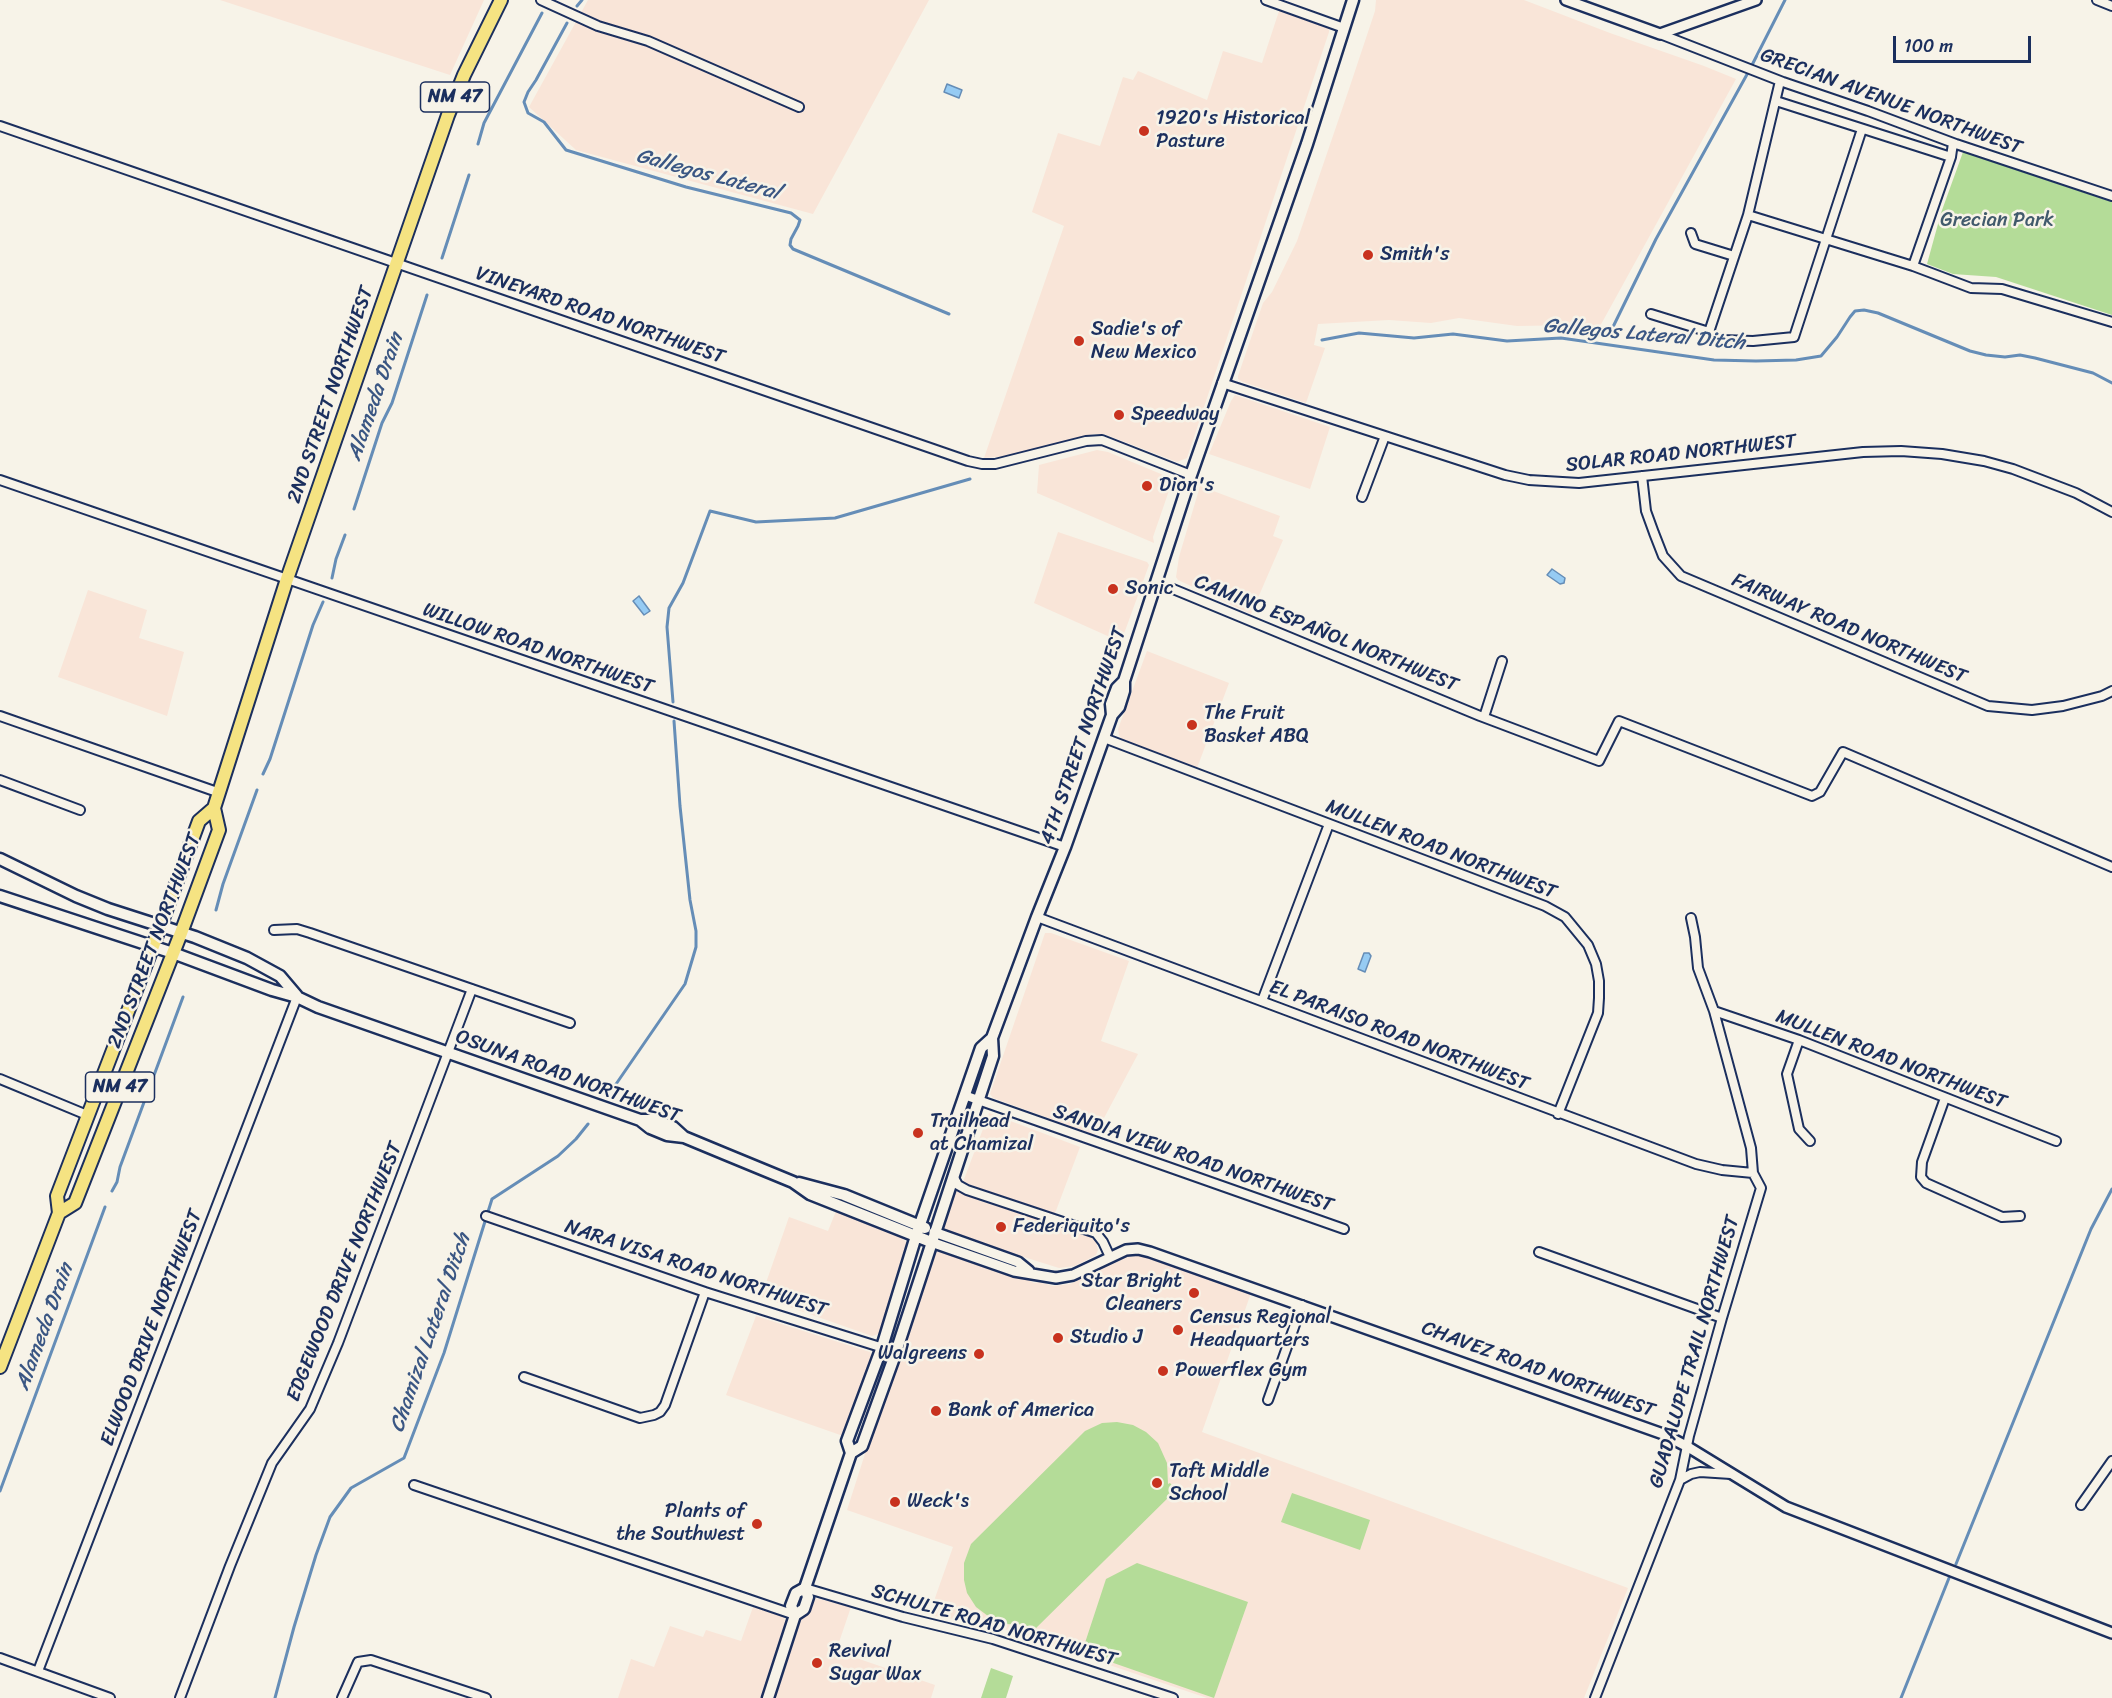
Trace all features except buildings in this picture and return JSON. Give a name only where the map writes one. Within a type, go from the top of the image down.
[{"type":"main road","name":"2ND STREET NORTHWEST","points":[[0,1367],[59,1213],[57,1196],[199,821],[214,808],[287,579],[456,94],[501,0]]},
{"type":"main road","name":"4TH STREET NORTHWEST","points":[[852,1453],[847,1441],[926,1233],[953,1174],[993,1056],[992,1038],[1036,916],[1065,847],[1112,715],[1119,707],[1124,691],[1124,681],[1191,475],[1307,144],[1353,0]]},
{"type":"main road","name":"2ND STREET NORTHWEST","points":[[59,1213],[75,1203],[181,933],[219,830],[214,808]]},
{"type":"main road","name":"OSUNA ROAD NORTHWEST","points":[[0,859],[76,896],[195,937],[246,958],[280,976],[297,997]]},
{"type":"main road","name":"OSUNA ROAD NORTHWEST","points":[[0,896],[153,946],[297,997],[318,1007],[640,1120],[656,1120],[674,1127],[684,1137],[793,1182],[844,1195],[926,1233]]},
{"type":"main road","name":"4TH STREET NORTHWEST","points":[[768,1698],[795,1616],[804,1609],[808,1597],[805,1588],[852,1453],[862,1446],[896,1352],[954,1127],[981,1048],[992,1038]]},
{"type":"street","points":[[541,0],[598,26],[648,41],[799,107]]},
{"type":"street","points":[[1266,0],[1282,3],[1344,28]]},
{"type":"street","points":[[1566,0],[1660,34],[1756,0]]},
{"type":"street","points":[[2097,0],[2112,6]]},
{"type":"street","name":"GRECIAN AVENUE NORTHWEST","points":[[1660,34],[1780,81],[1953,143],[2112,196]]},
{"type":"street","points":[[1709,332],[1748,215],[1780,81]]},
{"type":"street","points":[[1776,101],[1951,157]]},
{"type":"street","name":"VINEYARD ROAD NORTHWEST","points":[[0,126],[968,461],[995,464],[1086,441],[1102,440],[1191,475]]},
{"type":"street","points":[[1652,314],[1709,332],[1721,340],[1753,341],[1794,337],[1862,129]]},
{"type":"street","points":[[1913,266],[1951,157],[1953,143]]},
{"type":"street","points":[[1748,215],[1913,266],[1971,288],[2001,289],[2112,322]]},
{"type":"street","points":[[1692,233],[1695,244],[1734,256]]},
{"type":"street","name":"SOLAR ROAD NORTHWEST","points":[[1222,383],[1505,475],[1529,480],[1580,483],[1863,452],[1901,451],[1942,454],[1984,461],[2013,469],[2076,494],[2112,512]]},
{"type":"street","points":[[1362,497],[1385,436]]},
{"type":"street","name":"FAIRWAY ROAD NORTHWEST","points":[[1642,476],[1646,511],[1654,533],[1663,556],[1681,576],[1988,706],[2032,710],[2102,696],[2112,691]]},
{"type":"street","name":"WILLOW ROAD NORTHWEST","points":[[0,480],[1065,847]]},
{"type":"street","name":"CAMINO ESPAÑOL NORTHWEST","points":[[1155,588],[1173,589],[1484,717],[1599,761],[1620,721],[1812,796],[1820,792],[1843,752],[2112,867]]},
{"type":"street","points":[[1484,717],[1502,661]]},
{"type":"street","points":[[0,716],[219,793]]},
{"type":"street","name":"MULLEN ROAD NORTHWEST","points":[[1104,738],[1545,906],[1565,916],[1588,945],[1596,964],[1599,981],[1598,1013],[1558,1114]]},
{"type":"street","points":[[0,780],[80,810]]},
{"type":"street","points":[[1262,1001],[1329,824]]},
{"type":"street","name":"EL PARAISO ROAD NORTHWEST","points":[[1036,916],[1696,1164],[1752,1173]]},
{"type":"street","name":"GUADALUPE TRAIL NORTHWEST","points":[[1595,1698],[1680,1480],[1689,1436],[1761,1188],[1752,1173],[1751,1148],[1714,1011],[1698,968],[1691,918]]},
{"type":"street","points":[[274,930],[297,930],[310,933],[570,1023]]},
{"type":"street","name":"EDGEWOOD DRIVE NORTHWEST","points":[[180,1698],[272,1463],[310,1409],[339,1343],[472,989]]},
{"type":"street","name":"ELWOOD DRIVE NORTHWEST","points":[[38,1671],[297,997]]},
{"type":"street","name":"MULLEN ROAD NORTHWEST","points":[[1714,1011],[1799,1040],[2056,1141]]},
{"type":"street","points":[[1799,1040],[1787,1074],[1799,1129],[1810,1141]]},
{"type":"street","points":[[0,1079],[87,1115]]},
{"type":"street","name":"SANDIA VIEW ROAD NORTHWEST","points":[[964,1095],[1344,1229]]},
{"type":"street","points":[[1945,1098],[1922,1162],[1921,1177],[1933,1187],[2002,1217],[2020,1216]]},
{"type":"street","points":[[953,1174],[958,1185],[976,1193],[1096,1233],[1110,1257]]},
{"type":"street","name":"NARA VISA ROAD NORTHWEST","points":[[486,1216],[705,1292],[896,1352]]},
{"type":"street","name":"OSUNA ROAD NORTHWEST","points":[[926,1233],[1014,1271],[1047,1277],[1073,1275],[1110,1257]]},
{"type":"street","name":"CHAVEZ ROAD NORTHWEST","points":[[1110,1257],[1126,1250],[1144,1250],[1663,1434],[1786,1507],[2112,1633]]},
{"type":"street","points":[[1539,1252],[1722,1318]]},
{"type":"street","points":[[524,1377],[640,1418],[654,1415],[660,1412],[665,1405],[705,1292]]},
{"type":"street","points":[[1268,1400],[1302,1305]]},
{"type":"street","points":[[2081,1505],[2112,1461]]},
{"type":"street","points":[[1680,1480],[1700,1472],[1731,1474]]},
{"type":"street","points":[[414,1485],[795,1616]]},
{"type":"street","name":"SCHULTE ROAD NORTHWEST","points":[[805,1588],[910,1619],[993,1639],[1173,1698]]},
{"type":"street","points":[[0,1658],[110,1698]]},
{"type":"street","points":[[342,1698],[358,1662],[371,1660],[486,1698]]},
{"type":"shaded area","points":[[220,0],[484,0],[450,75]]},
{"type":"shaded area","points":[[588,0],[929,0],[813,214],[576,150],[529,107]]},
{"type":"shaded area","points":[[1376,0],[1524,0],[1736,79],[1599,328],[1579,325],[1517,326],[1459,318],[1431,323],[1389,320],[1318,324],[1314,345],[1325,348],[1306,403],[1243,382],[1238,379],[1238,376],[1263,303],[1272,292],[1297,241],[1375,11]]},
{"type":"shaded area","points":[[1279,11],[1329,28],[1329,32],[1187,458],[1177,462],[1104,434],[1094,434],[1008,456],[984,458],[1064,226],[1032,212],[1058,133],[1100,146],[1123,77],[1133,80],[1138,71],[1207,100],[1223,51],[1262,63]]},
{"type":"shaded area","points":[[1235,395],[1330,427],[1310,489],[1209,454]]},
{"type":"shaded area","points":[[1097,450],[1108,452],[1173,479],[1153,537],[1154,543],[1037,493],[1039,465]]},
{"type":"shaded area","points":[[1200,486],[1280,516],[1273,536],[1283,540],[1251,614],[1178,580],[1176,577],[1179,557]]},
{"type":"shaded area","points":[[1058,532],[1147,562],[1149,565],[1121,642],[1034,603]]},
{"type":"shaded area","points":[[88,590],[147,610],[139,638],[184,652],[167,716],[58,677]]},
{"type":"shaded area","points":[[1147,651],[1229,683],[1197,768],[1123,741],[1119,735],[1118,729]]},
{"type":"shaded area","points":[[1045,933],[1051,933],[1129,961],[1101,1041],[1138,1054],[1095,1135],[993,1098],[990,1094]]},
{"type":"shaded area","points":[[989,1113],[1080,1147],[1054,1216],[963,1182]]},
{"type":"shaded area","points":[[954,1187],[980,1201],[1089,1235],[1096,1242],[1098,1250],[1096,1255],[1075,1266],[1059,1268],[960,1237],[946,1230],[943,1223]]},
{"type":"shaded area","points":[[836,1211],[901,1237],[908,1246],[882,1331],[876,1335],[872,1336],[761,1297],[789,1217],[828,1231]]},
{"type":"shaded area","name":"Taft Middle School","points":[[945,1250],[1014,1273],[1034,1283],[1040,1282],[1053,1286],[1070,1284],[1128,1257],[1145,1255],[1251,1293],[1202,1432],[1628,1588],[1584,1698],[1207,1698],[991,1625],[929,1615],[953,1547],[847,1510],[872,1432],[909,1333],[932,1257],[937,1251]]},
{"type":"shaded area","points":[[756,1316],[870,1352],[873,1359],[846,1437],[726,1395]]},
{"type":"shaded area","points":[[811,1597],[851,1607],[836,1651],[935,1685],[931,1698],[776,1698],[802,1615]]},
{"type":"shaded area","points":[[753,1607],[784,1616],[785,1622],[760,1698],[618,1698],[631,1659],[654,1667],[670,1626],[703,1637],[706,1630],[741,1641]]},
{"type":"green space","name":"Grecian Park","points":[[1963,152],[2112,202],[2112,315],[1996,277],[1953,274],[1927,264],[1941,213]]},
{"type":"green space","points":[[1117,1422],[1133,1425],[1146,1432],[1158,1443],[1167,1463],[1168,1484],[1170,1483],[1176,1490],[1033,1631],[1025,1625],[1005,1624],[992,1619],[976,1607],[967,1593],[964,1563],[971,1544],[1085,1431],[1102,1423]]},
{"type":"green space","points":[[1292,1493],[1370,1520],[1360,1550],[1281,1522]]},
{"type":"green space","points":[[1137,1563],[1248,1602],[1214,1698],[1082,1652],[1106,1579]]},
{"type":"green space","points":[[991,1668],[1013,1676],[1006,1698],[981,1698]]},
{"type":"water","points":[[947,84],[962,90],[959,98],[944,92]]},
{"type":"water","points":[[1552,569],[1565,578],[1564,583],[1560,584],[1547,575]]},
{"type":"water","points":[[639,596],[650,611],[644,615],[633,601]]},
{"type":"water","points":[[1364,953],[1369,953],[1371,956],[1365,972],[1358,969]]},
{"type":"waterway","name":"Gallegos Lateral","points":[[577,6],[582,0]]},
{"type":"waterway","points":[[1610,333],[1656,239],[1750,69],[1785,0]]},
{"type":"waterway","name":"Alameda Drain","points":[[478,144],[484,123],[542,13]]},
{"type":"waterway","name":"Gallegos Lateral","points":[[567,23],[524,102],[528,113],[544,122],[566,150],[686,187],[791,213],[800,220],[791,239],[790,245],[793,249],[949,314]]},
{"type":"waterway","name":"Alameda Drain","points":[[442,258],[469,175]]},
{"type":"waterway","name":"Alameda Drain","points":[[354,509],[427,295]]},
{"type":"waterway","name":"Gallegos Lateral Ditch","points":[[1322,340],[1359,333],[1414,338],[1453,334],[1507,341],[1561,338],[1714,360],[1796,360],[1821,356],[1855,311],[1864,310],[1878,313],[1970,351],[1986,355],[2005,357],[2020,355],[2035,358],[2093,373],[2112,383]]},
{"type":"waterway","points":[[673,702],[667,627],[669,608],[683,583],[710,511],[756,522],[835,518],[970,479]]},
{"type":"waterway","name":"Alameda Drain","points":[[332,578],[345,535]]},
{"type":"waterway","name":"Alameda Drain","points":[[263,774],[270,759],[313,625],[323,602]]},
{"type":"waterway","points":[[614,1087],[685,984],[696,947],[696,931],[690,900],[680,806],[674,721]]},
{"type":"waterway","name":"Alameda Drain","points":[[216,910],[257,790]]},
{"type":"waterway","name":"Alameda Drain","points":[[112,1191],[183,997]]},
{"type":"waterway","name":"Chamizal Lateral Ditch","points":[[275,1698],[294,1627],[330,1517],[351,1488],[404,1458],[444,1353],[492,1199],[558,1156],[588,1124]]},
{"type":"waterway","points":[[1956,1564],[2091,1229],[2112,1189]]},
{"type":"waterway","name":"Alameda Drain","points":[[0,1491],[105,1207]]},
{"type":"waterway","points":[[1901,1698],[1949,1578]]},
{"type":"place","name":"1920's Historical Pasture","points":[[1144,131]]},
{"type":"place","name":"Smith's","points":[[1368,255]]},
{"type":"place","name":"Sadie's of New Mexico","points":[[1079,341]]},
{"type":"place","name":"Speedway","points":[[1119,415]]},
{"type":"place","name":"Dion's","points":[[1147,486]]},
{"type":"place","name":"Sonic","points":[[1113,589]]},
{"type":"place","name":"The Fruit Basket ABQ","points":[[1192,725]]},
{"type":"place","name":"Trailhead at Chamizal","points":[[918,1133]]},
{"type":"place","name":"Federiquito's","points":[[1001,1227]]},
{"type":"place","name":"Star Bright Cleaners","points":[[1194,1293]]},
{"type":"place","name":"Census Regional Headquarters","points":[[1178,1330]]},
{"type":"place","name":"Studio J","points":[[1058,1338]]},
{"type":"place","name":"Walgreens","points":[[979,1354]]},
{"type":"place","name":"Powerflex Gym","points":[[1163,1371]]},
{"type":"place","name":"Bank of America","points":[[936,1411]]},
{"type":"place","name":"Taft Middle School","points":[[1157,1483]]},
{"type":"place","name":"Weck's","points":[[895,1502]]},
{"type":"place","name":"Plants of the Southwest","points":[[757,1524]]},
{"type":"place","name":"Revival Sugar Wax","points":[[817,1663]]}]
